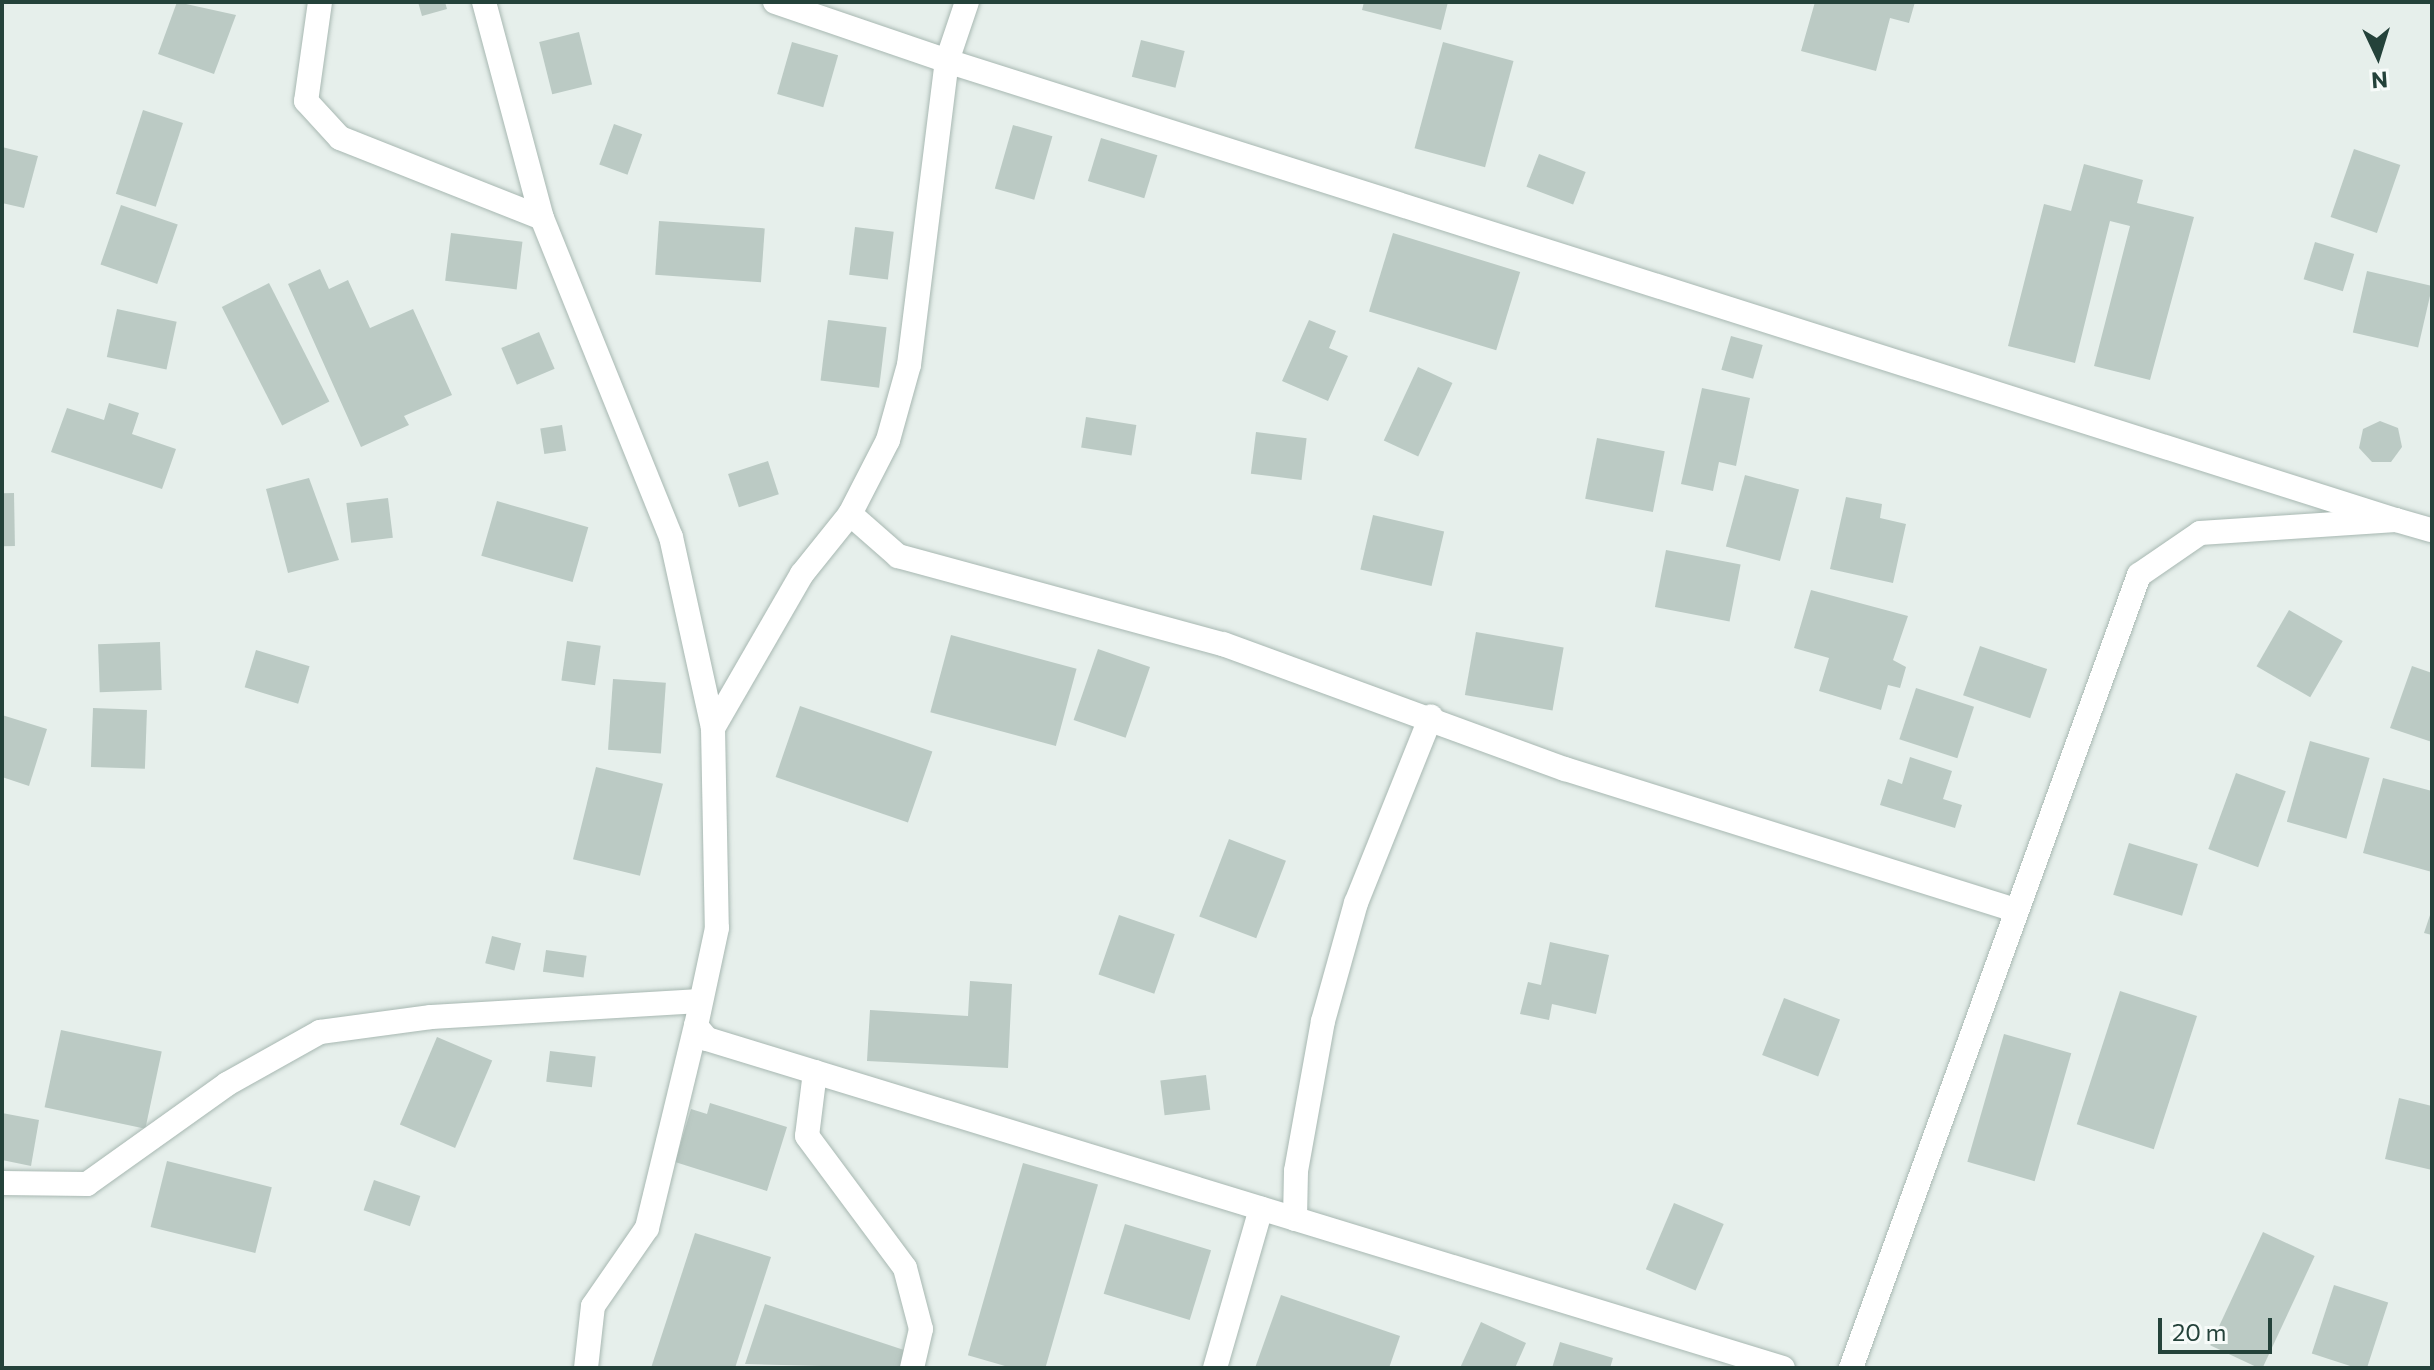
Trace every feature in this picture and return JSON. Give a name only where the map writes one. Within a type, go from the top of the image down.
[{"type":"street","points":[[320,2],[306,101],[340,138],[542,218]]},
{"type":"street","points":[[484,2],[542,218],[671,537],[713,728],[717,928],[697,1001],[696,1026],[647,1228],[593,1306],[586,1368]]},
{"type":"street","points":[[775,2],[947,61],[2432,530]]},
{"type":"street","points":[[713,728],[802,574],[850,514],[888,440],[909,365],[947,61],[967,2]]},
{"type":"street","points":[[850,514],[898,556],[1223,644],[1431,716],[1565,769],[2016,910]]},
{"type":"street","points":[[1851,1368],[2139,575],[2200,533],[2396,520]]},
{"type":"street","points":[[1295,1219],[1296,1171],[1323,1021],[1356,903],[1431,716]]},
{"type":"street","points":[[2,1183],[87,1184],[148,1148],[227,1084],[320,1032],[431,1017],[697,1001]]},
{"type":"street","points":[[696,1026],[707,1039],[1783,1368]]},
{"type":"street","points":[[815,1072],[807,1136],[905,1268],[921,1329],[912,1368]]},
{"type":"street","points":[[1215,1368],[1261,1209]]},
{"type":"building","points":[[177,2],[236,15],[214,74],[158,54]]},
{"type":"building","points":[[418,2],[445,2],[447,9],[422,16]]},
{"type":"building","points":[[1364,2],[1448,2],[1441,30],[1362,10]]},
{"type":"building","points":[[1815,2],[1915,2],[1909,23],[1890,18],[1876,71],[1801,51]]},
{"type":"building","points":[[579,32],[592,84],[552,94],[539,42]]},
{"type":"building","points":[[1141,40],[1185,51],[1175,88],[1132,77]]},
{"type":"building","points":[[792,42],[838,55],[823,107],[777,94]]},
{"type":"building","points":[[1443,42],[1514,61],[1485,167],[1415,148]]},
{"type":"building","points":[[143,110],[183,123],[156,207],[116,194]]},
{"type":"building","points":[[614,124],[642,134],[627,175],[599,164]]},
{"type":"building","points":[[1013,125],[1052,136],[1034,200],[995,188]]},
{"type":"building","points":[[1101,138],[1157,155],[1144,198],[1088,181]]},
{"type":"building","points":[[2,147],[38,156],[24,208],[2,203]]},
{"type":"building","points":[[2354,149],[2400,165],[2377,233],[2331,217]]},
{"type":"building","points":[[1539,154],[1586,172],[1573,205],[1526,187]]},
{"type":"building","points":[[2084,164],[2143,180],[2137,203],[2194,217],[2150,380],[2094,366],[2130,226],[2110,221],[2075,363],[2008,346],[2044,204],[2071,211]]},
{"type":"building","points":[[121,205],[178,225],[157,284],[100,265]]},
{"type":"building","points":[[659,221],[765,228],[761,282],[655,275]]},
{"type":"building","points":[[855,227],[894,232],[888,279],[849,275]]},
{"type":"building","points":[[451,233],[522,242],[517,289],[445,281]]},
{"type":"building","points":[[1393,233],[1520,272],[1496,350],[1369,311]]},
{"type":"building","points":[[2315,242],[2354,254],[2343,291],[2304,279]]},
{"type":"building","points":[[320,269],[329,289],[348,280],[370,328],[413,309],[452,395],[404,416],[409,425],[361,447],[288,284]]},
{"type":"building","points":[[2367,271],[2432,286],[2418,347],[2353,332]]},
{"type":"building","points":[[269,283],[329,402],[282,426],[222,307]]},
{"type":"building","points":[[117,309],[177,322],[166,370],[107,357]]},
{"type":"building","points":[[828,320],[887,327],[879,388],[821,381]]},
{"type":"building","points":[[1309,320],[1336,331],[1329,348],[1348,356],[1328,401],[1282,381]]},
{"type":"building","points":[[539,332],[555,369],[517,385],[501,348]]},
{"type":"building","points":[[1731,336],[1763,345],[1753,379],[1721,370]]},
{"type":"building","points":[[1418,367],[1452,383],[1418,456],[1384,440]]},
{"type":"building","points":[[1702,388],[1750,398],[1736,466],[1719,462],[1713,491],[1681,484]]},
{"type":"building","points":[[109,403],[139,413],[132,434],[176,449],[162,489],[51,452],[67,408],[104,420]]},
{"type":"building","points":[[1086,417],[1136,425],[1132,456],[1081,448]]},
{"type":"building","points":[[2380,421],[2398,428],[2402,447],[2391,462],[2372,462],[2359,448],[2363,429]]},
{"type":"building","points":[[562,425],[566,451],[544,454],[540,428]]},
{"type":"building","points":[[1256,432],[1307,438],[1302,480],[1251,474]]},
{"type":"building","points":[[1597,438],[1665,451],[1653,512],[1585,499]]},
{"type":"building","points":[[768,461],[779,494],[739,507],[728,474]]},
{"type":"building","points":[[1745,475],[1799,489],[1780,561],[1726,546]]},
{"type":"building","points":[[309,478],[339,560],[288,573],[266,489]]},
{"type":"building","points":[[2,493],[14,493],[15,546],[3,546]]},
{"type":"building","points":[[1846,497],[1882,504],[1880,518],[1906,524],[1893,583],[1830,569]]},
{"type":"building","points":[[388,498],[393,538],[351,543],[346,503]]},
{"type":"building","points":[[497,501],[588,527],[573,582],[481,556]]},
{"type":"building","points":[[1373,515],[1444,531],[1432,586],[1360,570]]},
{"type":"building","points":[[1666,550],[1741,565],[1730,621],[1655,607]]},
{"type":"building","points":[[1811,590],[1908,616],[1893,660],[1906,667],[1900,688],[1888,685],[1881,710],[1819,691],[1829,658],[1794,648]]},
{"type":"building","points":[[2289,610],[2343,641],[2310,697],[2256,666]]},
{"type":"building","points":[[1476,632],[1564,647],[1553,710],[1465,695]]},
{"type":"building","points":[[951,635],[1077,669],[1056,746],[930,712]]},
{"type":"building","points":[[567,641],[601,646],[595,685],[561,681]]},
{"type":"building","points":[[160,642],[162,690],[100,692],[98,644]]},
{"type":"building","points":[[1980,646],[2047,669],[2030,718],[1963,695]]},
{"type":"building","points":[[1098,649],[1150,667],[1126,738],[1074,720]]},
{"type":"building","points":[[256,650],[310,666],[298,704],[245,687]]},
{"type":"building","points":[[2412,666],[2432,673],[2432,742],[2390,728]]},
{"type":"building","points":[[613,679],[666,683],[661,754],[608,750]]},
{"type":"building","points":[[1916,688],[1974,707],[1957,758],[1899,739]]},
{"type":"building","points":[[800,706],[932,752],[908,822],[776,777]]},
{"type":"building","points":[[93,708],[147,710],[145,769],[91,767]]},
{"type":"building","points":[[2,715],[47,729],[29,786],[2,777]]},
{"type":"building","points":[[2310,741],[2370,758],[2346,839],[2287,822]]},
{"type":"building","points":[[1910,757],[1952,771],[1943,799],[1962,805],[1955,828],[1880,805],[1888,779],[1902,784]]},
{"type":"building","points":[[596,767],[663,784],[640,876],[573,859]]},
{"type":"building","points":[[2236,773],[2286,791],[2258,867],[2208,849]]},
{"type":"building","points":[[2383,778],[2432,791],[2432,872],[2363,853]]},
{"type":"building","points":[[1229,839],[1286,861],[1256,938],[1199,916]]},
{"type":"building","points":[[2129,843],[2198,864],[2182,916],[2113,895]]},
{"type":"building","points":[[2432,909],[2432,935],[2424,933]]},
{"type":"building","points":[[1119,915],[1175,934],[1154,994],[1098,975]]},
{"type":"building","points":[[492,936],[521,943],[514,970],[485,963]]},
{"type":"building","points":[[1550,942],[1609,955],[1596,1014],[1552,1004],[1549,1020],[1520,1014],[1528,982],[1541,985]]},
{"type":"building","points":[[546,950],[587,956],[584,977],[543,972]]},
{"type":"building","points":[[970,981],[1012,984],[1008,1068],[867,1061],[870,1010],[968,1016]]},
{"type":"building","points":[[2120,991],[2197,1016],[2154,1149],[2077,1124]]},
{"type":"building","points":[[1784,998],[1840,1020],[1818,1076],[1762,1055]]},
{"type":"building","points":[[61,1030],[162,1051],[145,1129],[45,1107]]},
{"type":"building","points":[[2004,1034],[2071,1053],[2035,1181],[1967,1162]]},
{"type":"building","points":[[437,1037],[492,1060],[455,1148],[400,1124]]},
{"type":"building","points":[[550,1051],[596,1057],[592,1087],[546,1082]]},
{"type":"building","points":[[1206,1075],[1210,1110],[1165,1115],[1160,1081]]},
{"type":"building","points":[[2399,1098],[2432,1106],[2432,1170],[2385,1159]]},
{"type":"building","points":[[710,1103],[787,1127],[767,1191],[675,1162],[691,1109],[707,1114]]},
{"type":"building","points":[[2,1113],[39,1120],[31,1166],[2,1160]]},
{"type":"building","points":[[167,1161],[272,1187],[255,1253],[151,1227]]},
{"type":"building","points":[[1023,1163],[1098,1184],[1045,1368],[1012,1368],[968,1355]]},
{"type":"building","points":[[374,1180],[420,1196],[410,1226],[364,1210]]},
{"type":"building","points":[[1674,1203],[1724,1224],[1696,1290],[1646,1269]]},
{"type":"building","points":[[1125,1224],[1211,1250],[1190,1320],[1104,1294]]},
{"type":"building","points":[[2263,1232],[2315,1256],[2262,1368],[2210,1345]]},
{"type":"building","points":[[695,1233],[771,1257],[735,1368],[651,1368]]},
{"type":"building","points":[[2334,1285],[2388,1303],[2367,1368],[2356,1368],[2312,1353]]},
{"type":"building","points":[[1281,1295],[1400,1336],[1389,1368],[1255,1368]]},
{"type":"building","points":[[765,1304],[907,1351],[901,1368],[745,1364]]},
{"type":"building","points":[[1481,1322],[1526,1343],[1515,1368],[1460,1368]]},
{"type":"building","points":[[1560,1342],[1613,1358],[1610,1368],[1552,1368]]}]
